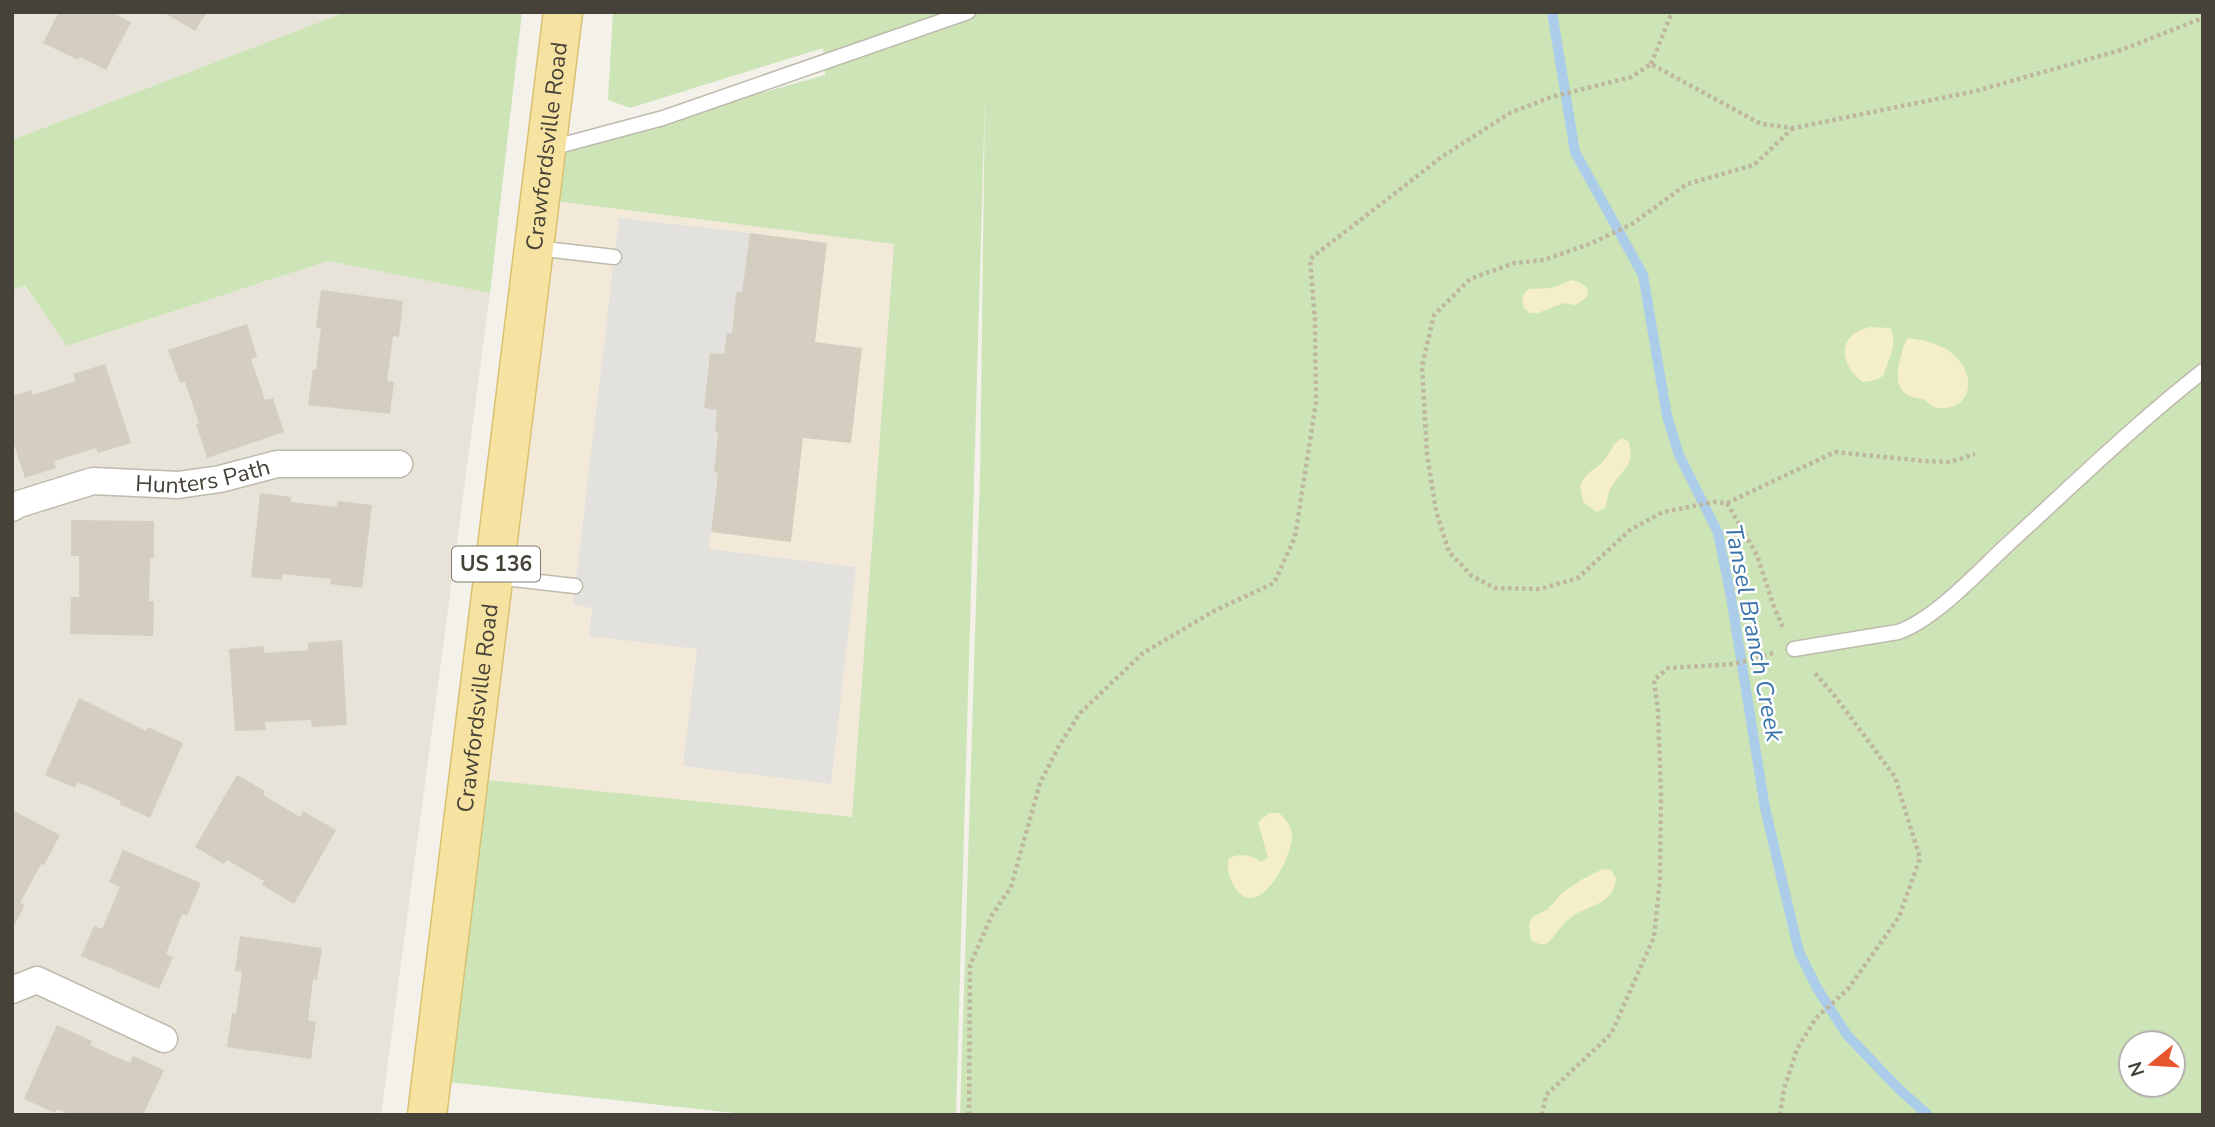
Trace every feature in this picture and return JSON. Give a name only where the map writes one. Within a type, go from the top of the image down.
[{"type":"main road","name":"Crawfordsville Road","points":[[427,1115],[564,12]]},
{"type":"street","name":"Hunters Path","points":[[12,508],[93,481],[178,485],[220,479],[277,464],[399,464]]},
{"type":"street","points":[[12,990],[37,980],[164,1039]]},
{"type":"lane","points":[[546,149],[663,118],[968,12]]},
{"type":"lane","points":[[535,248],[614,257]]},
{"type":"lane","points":[[1794,649],[1912,628],[1958,591],[2162,403],[2203,370]]},
{"type":"lane","points":[[494,577],[575,586]]},
{"type":"path","points":[[970,1115],[970,965],[992,915],[1011,887],[1040,783],[1059,746],[1080,713],[1143,653],[1214,611],[1275,583],[1295,537],[1316,402],[1315,320],[1310,259],[1443,156],[1510,114],[1551,97],[1631,76],[1651,64],[1672,12]]},
{"type":"path","points":[[1651,64],[1761,124],[1794,128],[1976,91],[2121,50],[2203,18]]},
{"type":"path","points":[[1794,128],[1754,164],[1688,184],[1632,224],[1592,243],[1544,260],[1514,263],[1470,279],[1434,316],[1422,366],[1427,441],[1436,511],[1449,552],[1472,576],[1495,588],[1540,589],[1578,578],[1630,530],[1663,512],[1714,502],[1727,503],[1835,452],[1950,462],[1975,454]]},
{"type":"path","points":[[1727,503],[1757,555],[1773,604],[1794,649],[1834,695],[1895,777],[1920,858],[1899,917],[1848,989],[1816,1018],[1797,1049],[1784,1089],[1780,1115]]},
{"type":"path","points":[[1542,1115],[1546,1095],[1611,1034],[1654,937],[1660,880],[1661,793],[1654,680],[1668,668],[1734,664],[1794,649]]},
{"type":"shaded area","points":[[12,12],[346,12],[12,140]]},
{"type":"shaded area","points":[[547,200],[894,244],[852,818],[478,779]]},
{"type":"shaded area","points":[[619,218],[750,233],[742,292],[736,292],[732,333],[724,354],[710,353],[704,408],[717,410],[714,472],[718,473],[709,549],[856,567],[831,784],[683,766],[697,649],[589,636],[592,608],[573,605]]},
{"type":"shaded area","points":[[328,261],[490,293],[381,1115],[12,1115],[12,290],[24,286],[68,346]]},
{"type":"green space","points":[[346,12],[522,12],[490,293],[328,261],[67,346],[25,286],[12,290],[12,140]]},
{"type":"green space","points":[[613,12],[2203,12],[2203,1115],[960,1115],[980,477],[985,96],[956,1115],[753,1115],[438,1081],[478,779],[852,817],[894,244],[547,200],[550,152],[825,75],[823,48],[630,108],[608,100]]},
{"type":"sand","points":[[1571,280],[1587,288],[1588,296],[1576,305],[1564,303],[1538,313],[1530,313],[1524,308],[1524,293],[1529,289],[1552,288]]},
{"type":"sand","points":[[1870,327],[1890,328],[1893,346],[1883,376],[1863,382],[1849,367],[1845,351],[1851,336]]},
{"type":"sand","points":[[1908,338],[1939,346],[1958,359],[1967,374],[1968,382],[1968,390],[1961,402],[1955,406],[1938,408],[1925,400],[1909,396],[1902,390],[1898,381],[1898,368]]},
{"type":"sand","points":[[1623,438],[1629,442],[1631,451],[1628,464],[1609,492],[1605,508],[1597,512],[1583,502],[1580,486],[1586,476]]},
{"type":"sand","points":[[1269,813],[1279,813],[1288,823],[1292,832],[1290,847],[1286,860],[1271,885],[1252,898],[1242,895],[1233,884],[1228,862],[1229,858],[1237,855],[1253,857],[1261,862],[1268,858],[1258,822]]},
{"type":"sand","points":[[1603,869],[1611,870],[1616,878],[1614,887],[1605,899],[1569,919],[1546,944],[1531,940],[1529,926],[1532,917],[1547,910],[1563,892]]},
{"type":"building","points":[[59,12],[111,12],[131,22],[106,70],[43,43]]},
{"type":"building","points":[[163,12],[207,12],[195,31]]},
{"type":"building","points":[[750,233],[827,243],[815,342],[862,348],[851,443],[803,438],[791,542],[711,532],[718,473],[714,472],[718,432],[715,432],[717,410],[704,408],[710,353],[724,354],[727,333],[732,333],[736,292],[742,292]]},
{"type":"building","points":[[321,290],[403,301],[399,337],[393,336],[387,381],[394,382],[390,414],[308,405],[321,328],[316,328]]},
{"type":"building","points":[[247,324],[257,357],[251,359],[265,400],[273,398],[284,432],[207,458],[185,382],[180,383],[168,350]]},
{"type":"building","points":[[105,364],[131,443],[98,453],[96,448],[54,461],[56,468],[25,478],[12,438],[12,396],[31,390],[33,395],[76,381],[73,374]]},
{"type":"building","points":[[260,493],[291,497],[291,502],[337,507],[338,501],[372,505],[362,588],[330,584],[331,579],[282,574],[282,580],[251,577]]},
{"type":"building","points":[[71,520],[154,521],[154,558],[150,558],[149,601],[154,601],[153,636],[70,634],[71,597],[79,597],[79,556],[71,556]]},
{"type":"building","points":[[342,640],[347,725],[312,727],[311,720],[265,722],[266,730],[235,731],[229,649],[264,646],[264,653],[308,650],[308,643]]},
{"type":"building","points":[[79,698],[146,731],[148,727],[183,743],[150,818],[119,804],[121,801],[78,782],[75,788],[45,775]]},
{"type":"building","points":[[237,775],[265,791],[263,795],[300,817],[303,811],[336,830],[294,904],[262,885],[264,881],[227,860],[224,864],[195,847]]},
{"type":"building","points":[[12,810],[60,835],[20,903],[25,905],[12,929]]},
{"type":"building","points":[[123,850],[201,883],[187,916],[182,914],[166,954],[173,957],[159,989],[81,956],[94,926],[102,929],[120,887],[109,882]]},
{"type":"building","points":[[240,936],[322,948],[317,980],[313,979],[308,1020],[316,1022],[311,1059],[227,1047],[232,1013],[236,1014],[242,972],[235,971]]},
{"type":"building","points":[[57,1025],[92,1041],[90,1045],[130,1063],[133,1056],[164,1070],[143,1115],[70,1115],[57,1109],[55,1113],[24,1099]]},
{"type":"waterway","name":"Tansel Branch Creek","points":[[1552,12],[1575,152],[1643,275],[1667,416],[1679,455],[1718,533],[1765,808],[1799,952],[1817,988],[1847,1035],[1928,1115]]}]
